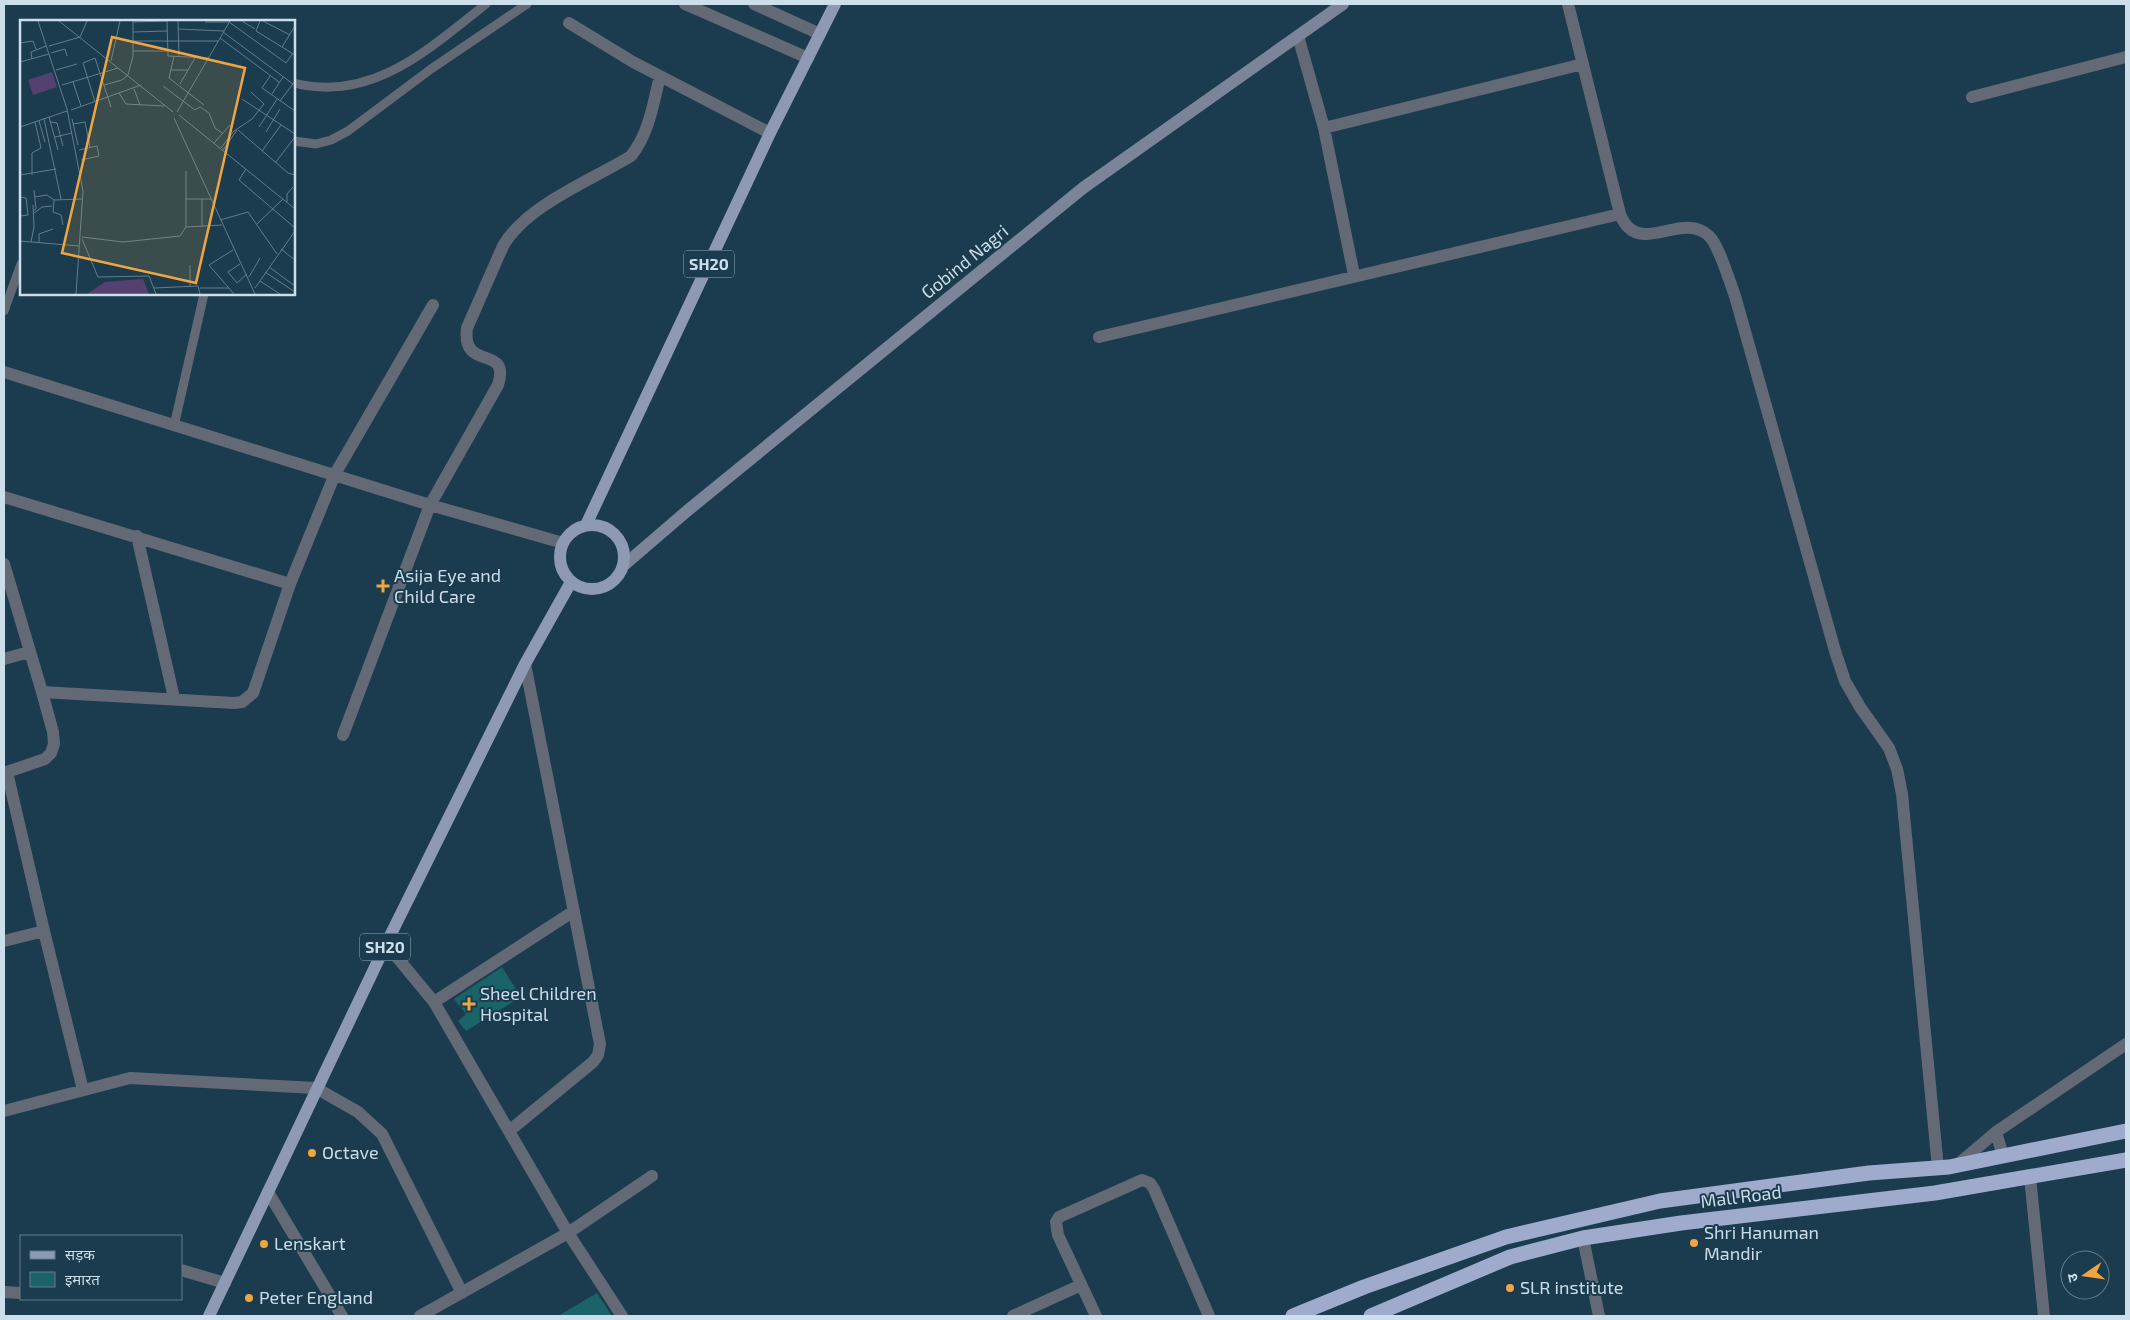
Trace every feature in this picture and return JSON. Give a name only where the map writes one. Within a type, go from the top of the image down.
[{"type":"highway","points":[[1294,1316],[1364,1288],[1506,1237],[1660,1201],[1869,1173],[1938,1168],[2126,1132]]},
{"type":"highway","name":"Mall Road","points":[[1371,1316],[1510,1257],[1582,1238],[1681,1223],[1935,1193],[2126,1160]]},
{"type":"main road","name":"SH20","points":[[563,543],[576,529],[586,525],[770,133],[835,4]]},
{"type":"main road","points":[[563,543],[560,554],[561,564],[564,574],[571,582],[580,587],[590,589],[601,588],[615,580],[623,566],[622,544],[616,535],[607,528],[597,525],[586,525]]},
{"type":"main road","name":"SH20","points":[[209,1316],[386,944],[525,664],[571,582]]},
{"type":"street","points":[[685,4],[808,58]]},
{"type":"street","points":[[754,4],[820,34]]},
{"type":"street","name":"Gobind Nagri","points":[[623,566],[687,511],[1082,188],[1343,4]]},
{"type":"street","points":[[1568,4],[1620,214],[1628,228],[1642,234],[1659,233],[1678,227],[1696,229],[1709,236],[1717,249],[1735,296],[1843,674],[1860,707],[1889,748],[1897,769],[1902,794],[1920,966],[1938,1168]]},
{"type":"street","points":[[569,23],[660,76],[770,133]]},
{"type":"street","points":[[1298,36],[1324,128],[1354,275]]},
{"type":"street","points":[[1972,97],[2126,57]]},
{"type":"street","points":[[1324,128],[1583,64]]},
{"type":"street","points":[[344,735],[430,505],[498,385],[502,373],[498,364],[470,351],[465,337],[467,328],[503,246],[510,234],[536,210],[631,156],[641,144],[646,132],[660,76]]},
{"type":"street","points":[[1099,337],[1354,275],[1620,214]]},
{"type":"street","points":[[42,692],[174,698],[234,703],[242,702],[253,694],[290,584],[335,474],[433,305]]},
{"type":"street","points":[[4,372],[430,505],[563,543]]},
{"type":"street","points":[[4,497],[290,584]]},
{"type":"street","points":[[137,536],[174,698]]},
{"type":"street","points":[[4,564],[42,692],[53,732],[54,744],[51,753],[45,759],[6,773],[84,1090]]},
{"type":"street","points":[[4,659],[29,652]]},
{"type":"street","points":[[509,1131],[593,1062],[598,1055],[600,1044],[525,664]]},
{"type":"street","points":[[434,1002],[574,911]]},
{"type":"street","points":[[4,941],[44,931]]},
{"type":"street","points":[[386,944],[434,1002],[568,1233],[622,1316]]},
{"type":"street","points":[[1957,1165],[1996,1132],[2126,1044]]},
{"type":"street","points":[[4,1111],[130,1078],[316,1088],[358,1112],[382,1134],[462,1294]]},
{"type":"street","points":[[1996,1132],[2003,1156]]},
{"type":"street","points":[[420,1316],[568,1233],[652,1176]]},
{"type":"street","points":[[2030,1177],[2044,1316]]},
{"type":"street","points":[[1096,1316],[1058,1235],[1056,1222],[1059,1217],[1142,1180],[1150,1183],[1154,1189],[1209,1316]]},
{"type":"street","points":[[268,1192],[342,1316]]},
{"type":"street","points":[[1582,1238],[1599,1316]]},
{"type":"street","points":[[182,1270],[225,1283]]},
{"type":"street","points":[[1013,1316],[1081,1285]]},
{"type":"street","points":[[4,1292],[20,1293]]},
{"type":"lane","points":[[295,83],[319,87],[372,81],[399,68],[431,47],[486,4]]},
{"type":"lane","points":[[295,141],[316,144],[331,140],[348,131],[431,69],[527,4]]},
{"type":"lane","points":[[4,311],[20,267]]},
{"type":"lane","points":[[174,426],[204,295]]},
{"type":"building","points":[[502,967],[521,997],[466,1031],[458,1021],[466,1014],[454,999]]},
{"type":"building","points":[[597,1293],[612,1316],[558,1316]]},
{"type":"place","name":"Asija Eye and Child Care","points":[[383,586]]},
{"type":"place","name":"Sheel Children Hospital","points":[[469,1004]]},
{"type":"place","name":"Octave","points":[[312,1153]]},
{"type":"place","name":"Shri Hanuman Mandir","points":[[1694,1243]]},
{"type":"place","name":"Lenskart","points":[[264,1244]]},
{"type":"place","name":"SLR institute","points":[[1510,1288]]},
{"type":"place","name":"Peter England","points":[[249,1298]]}]
